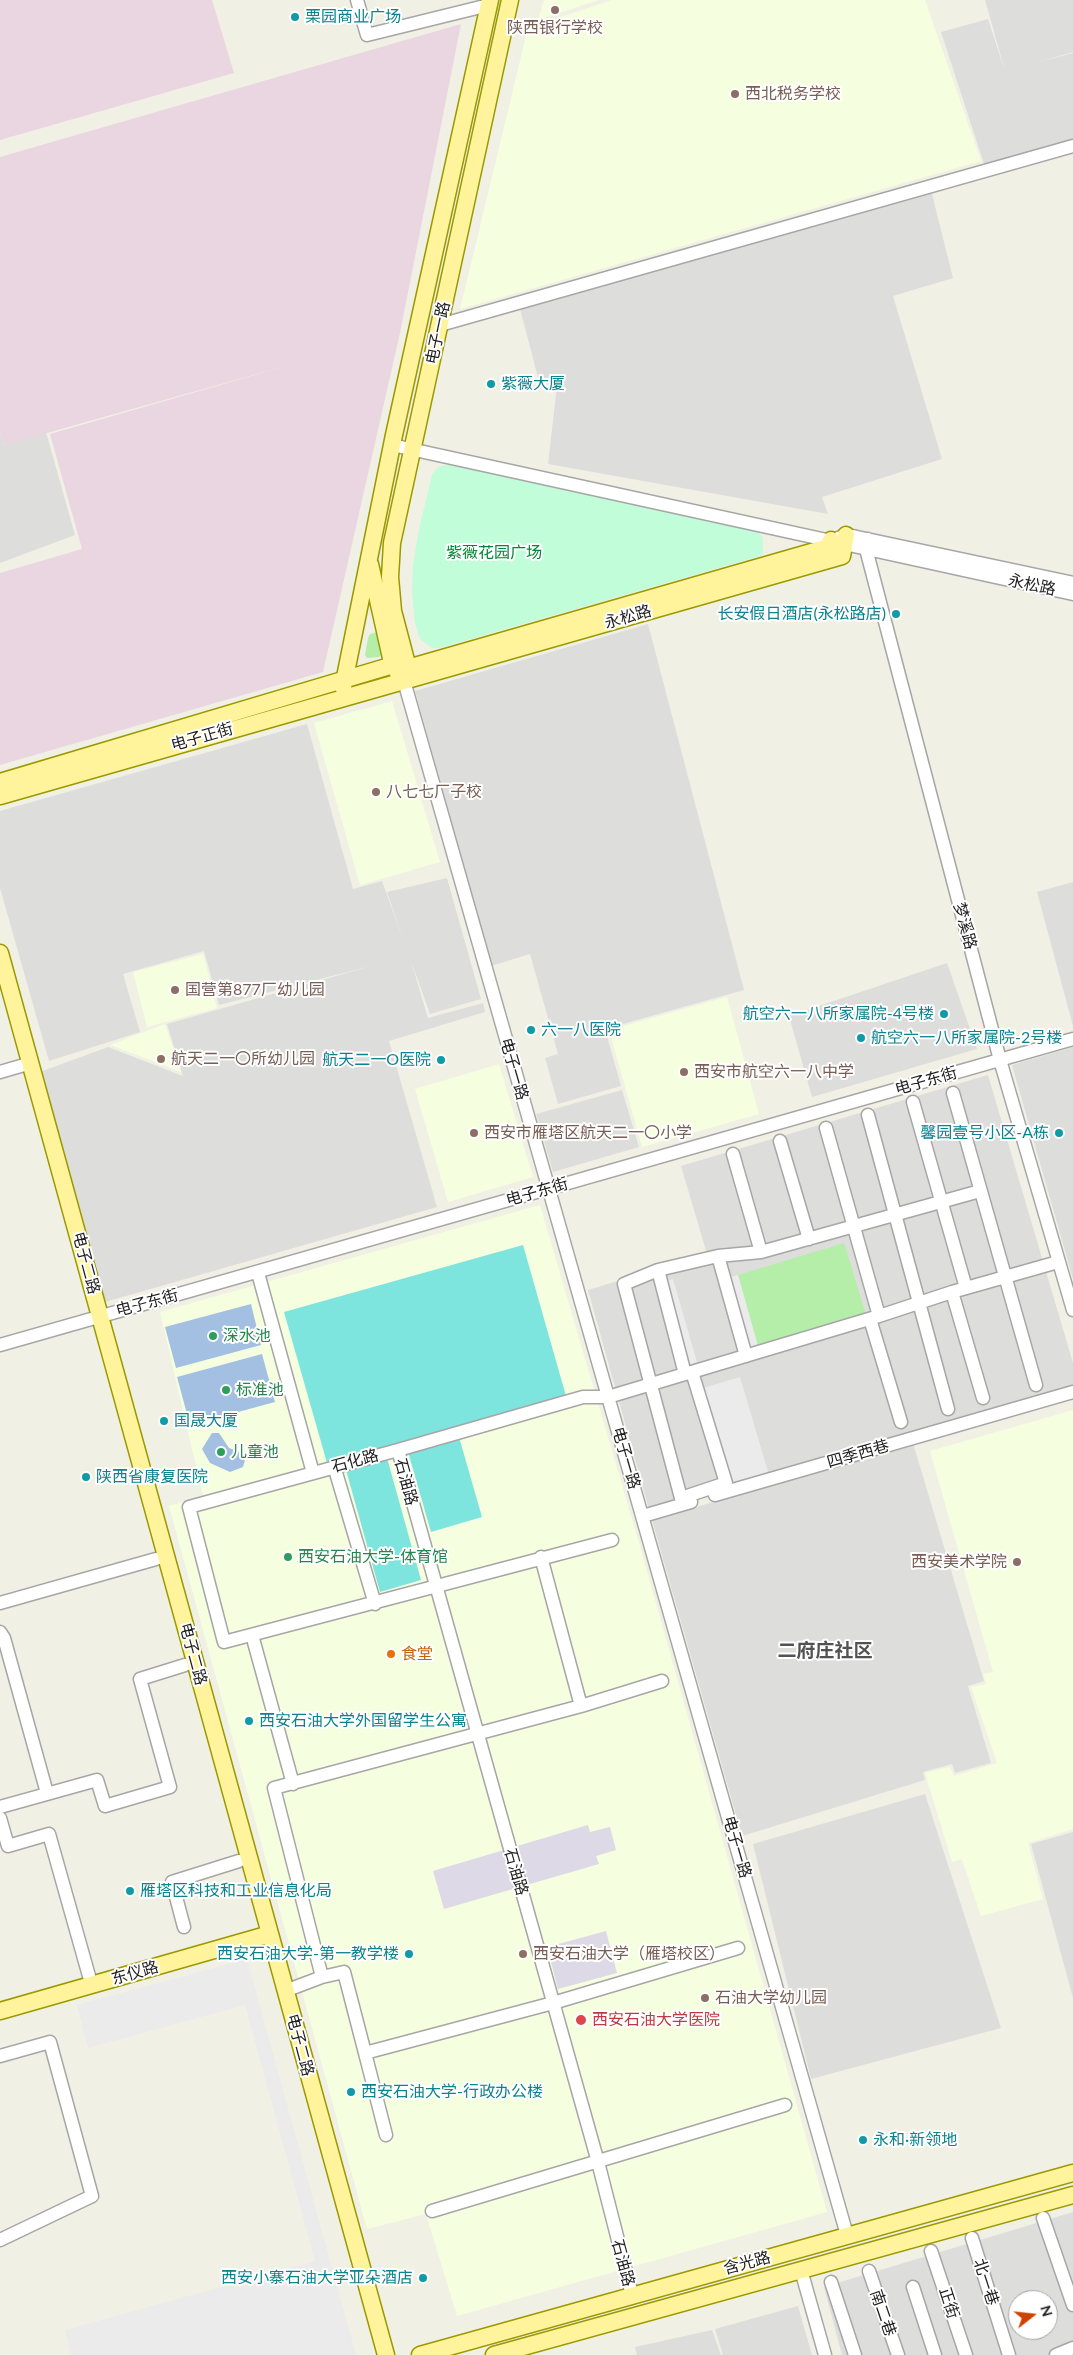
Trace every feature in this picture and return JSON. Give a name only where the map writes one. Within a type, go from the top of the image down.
[{"type":"main road","name":"电子一路","points":[[402,671],[390,577],[392,543],[510,0]]},
{"type":"main road","name":"电子一路","points":[[341,697],[368,557],[489,2]]},
{"type":"main road","name":"永松路","points":[[402,671],[829,547],[840,540]]},
{"type":"main road","name":"电子一路","points":[[368,557],[402,671]]},
{"type":"main road","name":"电子正街","points":[[0,782],[345,680],[402,671]]},
{"type":"main road","name":"电子正街","points":[[0,796],[341,697],[402,671]]},
{"type":"main road","name":"电子二路","points":[[0,953],[26,1065],[264,1931],[375,2355]]},
{"type":"main road","name":"电子二路","points":[[0,993],[26,1065]]},
{"type":"main road","name":"电子二路","points":[[95,1317],[156,1559],[240,1862],[285,1991],[386,2355]]},
{"type":"main road","name":"东仪路","points":[[0,2002],[89,1976],[264,1931]]},
{"type":"main road","name":"东仪路","points":[[0,2011],[264,1931]]},
{"type":"main road","name":"含光路","points":[[420,2355],[1073,2173]]},
{"type":"main road","name":"含光路","points":[[494,2355],[1073,2195]]},
{"type":"street","points":[[357,0],[367,35],[489,2]]},
{"type":"street","points":[[440,325],[1073,146]]},
{"type":"street","points":[[392,445],[840,540]]},
{"type":"street","name":"永松路","points":[[840,540],[1073,582]]},
{"type":"street","name":"永松路","points":[[867,544],[1073,594]]},
{"type":"street","name":"梦溪路","points":[[867,544],[1000,1060],[1073,1310]]},
{"type":"street","name":"电子一路","points":[[402,671],[847,2235]]},
{"type":"street","name":"电子东街","points":[[0,1345],[258,1273],[1073,1039]]},
{"type":"street","points":[[0,1072],[26,1065]]},
{"type":"street","points":[[953,1093],[1036,1385]]},
{"type":"street","points":[[914,1102],[966,1288]]},
{"type":"street","points":[[868,1115],[948,1409]]},
{"type":"street","points":[[826,1128],[853,1226],[900,1422]]},
{"type":"street","points":[[780,1141],[809,1239]]},
{"type":"street","points":[[733,1154],[761,1252]]},
{"type":"street","points":[[658,1270],[688,1373],[726,1483],[681,1498],[624,1284],[658,1270],[718,1256],[761,1252],[980,1191]]},
{"type":"street","points":[[718,1256],[746,1356]]},
{"type":"street","name":"石化路","points":[[252,1635],[224,1642],[189,1507],[398,1450],[583,1396],[608,1397],[874,1318],[952,1292],[1058,1262]]},
{"type":"street","points":[[258,1273],[313,1473]]},
{"type":"street","points":[[952,1292],[983,1398]]},
{"type":"street","name":"四季西巷","points":[[643,1516],[1073,1392]]},
{"type":"street","name":"石油路","points":[[398,1450],[598,2162],[632,2295]]},
{"type":"street","points":[[334,1466],[375,1604]]},
{"type":"street","points":[[293,1784],[252,1635],[612,1540]]},
{"type":"street","points":[[541,1558],[581,1706]]},
{"type":"street","points":[[0,1603],[156,1559]]},
{"type":"street","points":[[0,1632],[4,1638],[47,1793]]},
{"type":"street","points":[[0,1807],[97,1780],[105,1806],[170,1787],[140,1679],[185,1665]]},
{"type":"street","points":[[322,1977],[274,1788],[478,1735],[662,1681]]},
{"type":"street","points":[[0,1818],[8,1846],[49,1834],[89,1976]]},
{"type":"street","points":[[184,1927],[172,1882],[240,1862]]},
{"type":"street","points":[[364,2053],[553,2003],[738,1948]]},
{"type":"street","points":[[285,1991],[322,1977],[344,1972],[386,2135]]},
{"type":"street","points":[[0,2056],[50,2042],[92,2196],[0,2240]]},
{"type":"street","points":[[432,2211],[785,2105]]},
{"type":"street","points":[[1043,2218],[1073,2305]]},
{"type":"street","name":"北一巷","points":[[972,2238],[1009,2355]]},
{"type":"street","name":"正街","points":[[931,2251],[966,2355]]},
{"type":"street","points":[[801,2270],[825,2355]]},
{"type":"street","name":"南二巷","points":[[869,2270],[898,2355]]},
{"type":"street","points":[[831,2282],[855,2355]]},
{"type":"street","points":[[913,2287],[935,2355]]},
{"type":"street","points":[[1056,2355],[1073,2348]]},
{"type":"shaded area","points":[[0,0],[212,0],[234,73],[0,140]]},
{"type":"shaded area","name":"陕西银行学校","points":[[544,0],[599,0],[538,20]]},
{"type":"shaded area","name":"西北税务学校","points":[[612,0],[925,0],[981,161],[460,309],[528,28]]},
{"type":"shaded area","points":[[985,0],[1073,0],[1073,52],[1035,63],[1073,53],[1073,144],[985,167],[941,32],[988,19],[1005,71]]},
{"type":"shaded area","points":[[461,24],[400,333],[323,672],[0,765],[0,573],[82,549],[50,434],[293,364],[4,445],[0,432],[0,157]]},
{"type":"shaded area","points":[[931,190],[953,278],[893,296],[942,459],[822,497],[828,514],[548,464],[557,386],[539,381],[520,309]]},
{"type":"shaded area","points":[[0,432],[4,445],[46,432],[75,535],[0,563]]},
{"type":"shaded area","points":[[648,624],[744,990],[605,1029],[621,1086],[558,1104],[545,1058],[558,1054],[530,954],[491,966],[415,691]]},
{"type":"shaded area","name":"八七七厂子校","points":[[392,701],[440,862],[360,885],[314,723]]},
{"type":"shaded area","points":[[307,724],[353,889],[382,881],[404,942],[387,892],[447,878],[481,999],[430,1014],[411,961],[428,1018],[483,1003],[485,1012],[389,1041],[437,1207],[105,1302],[40,1072],[108,1047],[183,1076],[167,1024],[371,966],[219,1005],[204,951],[123,974],[140,1032],[49,1061],[0,888],[0,811]]},
{"type":"shaded area","points":[[1073,882],[1073,1026],[1037,892]]},
{"type":"shaded area","name":"国营第877厂幼儿园","points":[[203,954],[217,1008],[147,1027],[133,972]]},
{"type":"shaded area","points":[[947,963],[977,1049],[812,1097],[789,1016]]},
{"type":"shaded area","name":"西安市航空六一八中学","points":[[727,997],[759,1114],[642,1147],[609,1030]]},
{"type":"shaded area","name":"航天二一〇所幼儿园","points":[[165,1024],[181,1072],[110,1045]]},
{"type":"shaded area","points":[[1073,1047],[1073,1279],[1012,1065]]},
{"type":"shaded area","name":"西安市雁塔区航天二一〇小学","points":[[499,1064],[533,1177],[448,1202],[415,1089]]},
{"type":"shaded area","points":[[988,1075],[1073,1363],[1073,1385],[732,1486],[650,1513],[588,1290],[707,1254],[681,1166]]},
{"type":"shaded area","points":[[622,1090],[639,1147],[553,1172],[536,1114]]},
{"type":"shaded area","name":"西安石油大学（雁塔校区）","points":[[540,1205],[639,1543],[827,2212],[457,2316],[426,2214],[367,2229],[169,1506],[203,1496],[160,1312]]},
{"type":"shaded area","points":[[523,1245],[566,1396],[327,1463],[284,1312]]},
{"type":"shaded area","points":[[738,1275],[758,1346],[747,1350],[726,1278]]},
{"type":"shaded area","points":[[673,1279],[697,1362],[688,1365],[664,1282]]},
{"type":"shaded area","name":"深水池","points":[[251,1304],[261,1345],[176,1368],[165,1327]]},
{"type":"shaded area","name":"标准池","points":[[262,1354],[275,1402],[190,1425],[177,1377]]},
{"type":"shaded area","points":[[740,1377],[769,1475],[732,1486],[703,1388]]},
{"type":"shaded area","name":"西安美术学院","points":[[1073,1410],[1073,1829],[1028,1843],[1043,1899],[981,1916],[962,1859],[952,1862],[925,1773],[950,1767],[954,1776],[997,1763],[971,1687],[986,1684],[983,1674],[993,1672],[930,1451]]},
{"type":"shaded area","name":"儿童池","points":[[212,1433],[219,1433],[229,1448],[242,1453],[245,1460],[243,1467],[230,1472],[210,1463],[202,1449]]},
{"type":"shaded area","points":[[459,1437],[482,1517],[431,1532],[408,1452]]},
{"type":"shaded area","points":[[913,1443],[984,1681],[968,1686],[991,1763],[955,1773],[952,1764],[923,1772],[925,1780],[742,1836],[652,1520]]},
{"type":"shaded area","points":[[387,1458],[421,1580],[380,1592],[346,1470]]},
{"type":"shaded area","points":[[925,1794],[1001,2028],[811,2079],[753,1844]]},
{"type":"shaded area","points":[[588,1825],[590,1832],[610,1827],[616,1850],[596,1856],[599,1864],[444,1909],[433,1871]]},
{"type":"shaded area","points":[[1073,1832],[1073,1998],[1031,1844]]},
{"type":"shaded area","points":[[606,1931],[617,1973],[558,1989],[547,1947]]},
{"type":"shaded area","points":[[247,1959],[356,2355],[71,2355],[65,2330],[315,2261],[245,2005],[88,2048],[77,2005]]},
{"type":"shaded area","points":[[1073,2212],[1073,2355],[842,2355],[824,2287]]},
{"type":"shaded area","points":[[798,2306],[812,2355],[723,2355],[715,2329]]},
{"type":"shaded area","points":[[712,2330],[721,2355],[637,2355],[635,2347]]},
{"type":"green space","name":"紫薇花园广场","points":[[449,464],[756,530],[763,538],[762,555],[439,648],[432,648],[420,639],[415,623],[412,593],[413,565],[419,529],[432,475],[438,467]]},
{"type":"green space","points":[[378,632],[383,653],[379,657],[367,658],[365,655],[368,638],[370,634]]},
{"type":"green space","points":[[844,1243],[866,1315],[758,1346],[738,1275]]},
{"type":"place","name":"陕西银行学校","points":[[555,10]]},
{"type":"place","name":"栗园商业广场","points":[[295,17]]},
{"type":"place","name":"西北税务学校","points":[[735,94]]},
{"type":"place","name":"紫薇大厦","points":[[491,384]]},
{"type":"place","name":"长安假日酒店(永松路店)","points":[[896,614]]},
{"type":"place","name":"八七七厂子校","points":[[376,792]]},
{"type":"place","name":"国营第877厂幼儿园","points":[[175,990]]},
{"type":"place","name":"航空六一八所家属院-4号楼","points":[[944,1014]]},
{"type":"place","name":"六一八医院","points":[[531,1030]]},
{"type":"place","name":"航空六一八所家属院-2号楼","points":[[861,1038]]},
{"type":"place","name":"航天二一〇所幼儿园","points":[[161,1059]]},
{"type":"place","name":"航天二一O医院","points":[[441,1060]]},
{"type":"place","name":"西安市航空六一八中学","points":[[684,1072]]},
{"type":"place","name":"西安市雁塔区航天二一〇小学","points":[[474,1133]]},
{"type":"place","name":"馨园壹号小区-A栋","points":[[1059,1133]]},
{"type":"place","name":"深水池","points":[[213,1336]]},
{"type":"place","name":"标准池","points":[[226,1390]]},
{"type":"place","name":"国晟大厦","points":[[164,1421]]},
{"type":"place","name":"儿童池","points":[[221,1452]]},
{"type":"place","name":"陕西省康复医院","points":[[86,1477]]},
{"type":"place","name":"西安石油大学-体育馆","points":[[288,1557]]},
{"type":"place","name":"西安美术学院","points":[[1017,1562]]},
{"type":"place","name":"食堂","points":[[391,1654]]},
{"type":"place","name":"西安石油大学外国留学生公寓","points":[[249,1721]]},
{"type":"place","name":"雁塔区科技和工业信息化局","points":[[130,1891]]},
{"type":"place","name":"西安石油大学-第一教学楼","points":[[409,1954]]},
{"type":"place","name":"西安石油大学（雁塔校区）","points":[[523,1954]]},
{"type":"place","name":"石油大学幼儿园","points":[[705,1998]]},
{"type":"place","name":"西安石油大学医院","points":[[581,2020]]},
{"type":"place","name":"西安石油大学-行政办公楼","points":[[351,2092]]},
{"type":"place","name":"永和·新领地","points":[[863,2140]]},
{"type":"place","name":"西安小寨石油大学亚朵酒店","points":[[423,2278]]},
{"type":"district","name":"二府庄社区","points":[[825,1651]]}]
